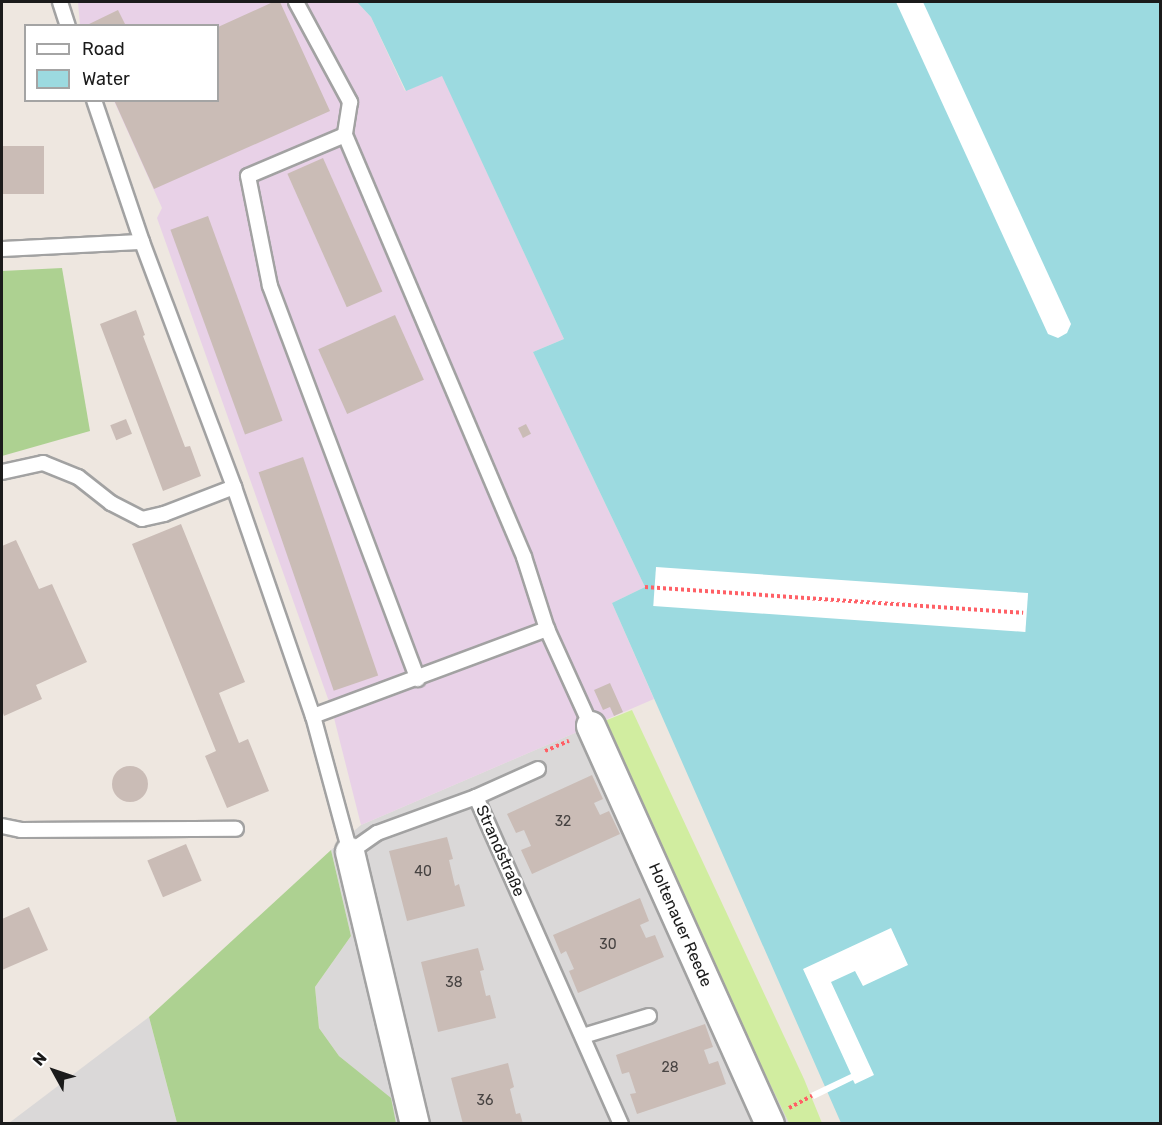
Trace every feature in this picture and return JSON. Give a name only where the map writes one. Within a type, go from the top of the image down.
[{"type":"street","name":"Holtenauer Reede","points":[[591,726],[770,1124]]},
{"type":"street","points":[[350,852],[415,1124]]},
{"type":"lane","points":[[60,2],[67,24]]},
{"type":"lane","points":[[296,2],[350,102],[345,135],[524,557],[547,629],[591,726]]},
{"type":"lane","points":[[95,102],[142,242],[234,487],[313,716],[350,852]]},
{"type":"lane","points":[[345,135],[248,176],[270,286],[418,678]]},
{"type":"lane","points":[[2,249],[142,242]]},
{"type":"lane","points":[[2,472],[43,463],[78,477],[111,503],[142,519],[164,514],[234,487]]},
{"type":"lane","points":[[313,716],[547,629]]},
{"type":"lane","points":[[476,797],[537,769]]},
{"type":"lane","name":"Strandstraße","points":[[350,852],[377,833],[476,797],[584,1036],[621,1124]]},
{"type":"lane","points":[[2,826],[21,830],[236,829]]},
{"type":"lane","points":[[584,1036],[649,1016]]},
{"type":"path","points":[[645,587],[1023,614]]},
{"type":"shaded area","points":[[78,2],[357,2],[371,17],[405,91],[442,75],[564,339],[533,352],[645,587],[612,603],[654,699],[361,825],[332,710],[157,218],[162,208],[114,102],[219,102],[219,24],[80,24]]},
{"type":"shaded area","points":[[591,726],[768,1076],[789,1123],[396,1123],[390,1098],[339,1056],[319,1028],[315,987],[351,936],[331,850],[361,825]]},
{"type":"shaded area","points":[[149,1017],[177,1123],[9,1123]]},
{"type":"green space","points":[[62,268],[90,431],[2,456],[2,271]]},
{"type":"green space","points":[[632,710],[804,1079],[822,1123],[789,1123],[725,991],[602,722]]},
{"type":"green space","points":[[331,850],[351,936],[315,987],[319,1028],[339,1056],[391,1098],[396,1123],[177,1123],[149,1017]]},
{"type":"water","points":[[357,2],[1160,2],[1160,1123],[841,1123],[612,603],[645,587],[533,352],[564,339],[442,76],[406,91],[371,17]]},
{"type":"pier","points":[[896,2],[923,2],[1071,324],[1067,333],[1058,338],[1048,334]]},
{"type":"pier","points":[[656,567],[1028,593],[1025,632],[653,606]]},
{"type":"pier","points":[[891,928],[908,965],[863,986],[855,971],[831,982],[874,1075],[855,1084],[853,1080],[814,1099],[811,1093],[851,1074],[803,969]]},
{"type":"building","points":[[273,2],[280,2],[330,111],[154,189],[115,102],[219,102],[219,27]]},
{"type":"building","points":[[118,10],[125,24],[89,24]]},
{"type":"building","points":[[2,146],[44,146],[44,194],[2,194]]},
{"type":"building","points":[[323,158],[382,291],[347,307],[287,174]]},
{"type":"building","points":[[208,216],[283,421],[245,435],[170,230]]},
{"type":"building","points":[[136,310],[145,335],[143,336],[185,447],[190,446],[201,476],[163,491],[100,324]]},
{"type":"building","points":[[395,315],[424,380],[347,414],[318,349]]},
{"type":"building","points":[[126,419],[132,434],[116,440],[110,425]]},
{"type":"building","points":[[526,424],[531,434],[523,438],[518,428]]},
{"type":"building","points":[[303,457],[378,675],[334,691],[259,472]]},
{"type":"building","points":[[181,524],[245,682],[219,693],[239,743],[248,739],[269,791],[227,808],[205,756],[216,751],[132,544]]},
{"type":"building","points":[[16,540],[39,589],[52,584],[87,662],[36,685],[42,699],[4,716],[2,710],[2,546]]},
{"type":"building","points":[[610,683],[623,712],[614,716],[610,707],[603,710],[594,690]]},
{"type":"building","points":[[130,766],[143,771],[148,784],[143,797],[130,802],[117,797],[112,784],[117,771]]},
{"type":"building","points":[[592,775],[603,799],[594,803],[600,815],[609,811],[620,834],[532,874],[521,850],[531,846],[524,830],[516,833],[507,814]]},
{"type":"building","points":[[447,837],[453,859],[449,860],[455,886],[459,884],[465,906],[407,921],[389,851]]},
{"type":"building","points":[[186,844],[202,881],[163,897],[147,860]]},
{"type":"building","points":[[640,898],[649,921],[640,925],[646,938],[655,935],[664,957],[578,993],[569,971],[574,969],[566,951],[561,954],[553,935]]},
{"type":"building","points":[[29,907],[48,950],[2,970],[2,919]]},
{"type":"building","points":[[478,948],[484,970],[480,971],[486,996],[490,995],[496,1018],[438,1032],[421,962]]},
{"type":"building","points":[[705,1024],[713,1047],[704,1050],[709,1064],[718,1061],[726,1084],[637,1114],[630,1094],[636,1093],[629,1072],[622,1074],[616,1055]]},
{"type":"building","points":[[508,1063],[514,1087],[510,1089],[516,1114],[520,1113],[523,1124],[463,1124],[451,1078]]}]
